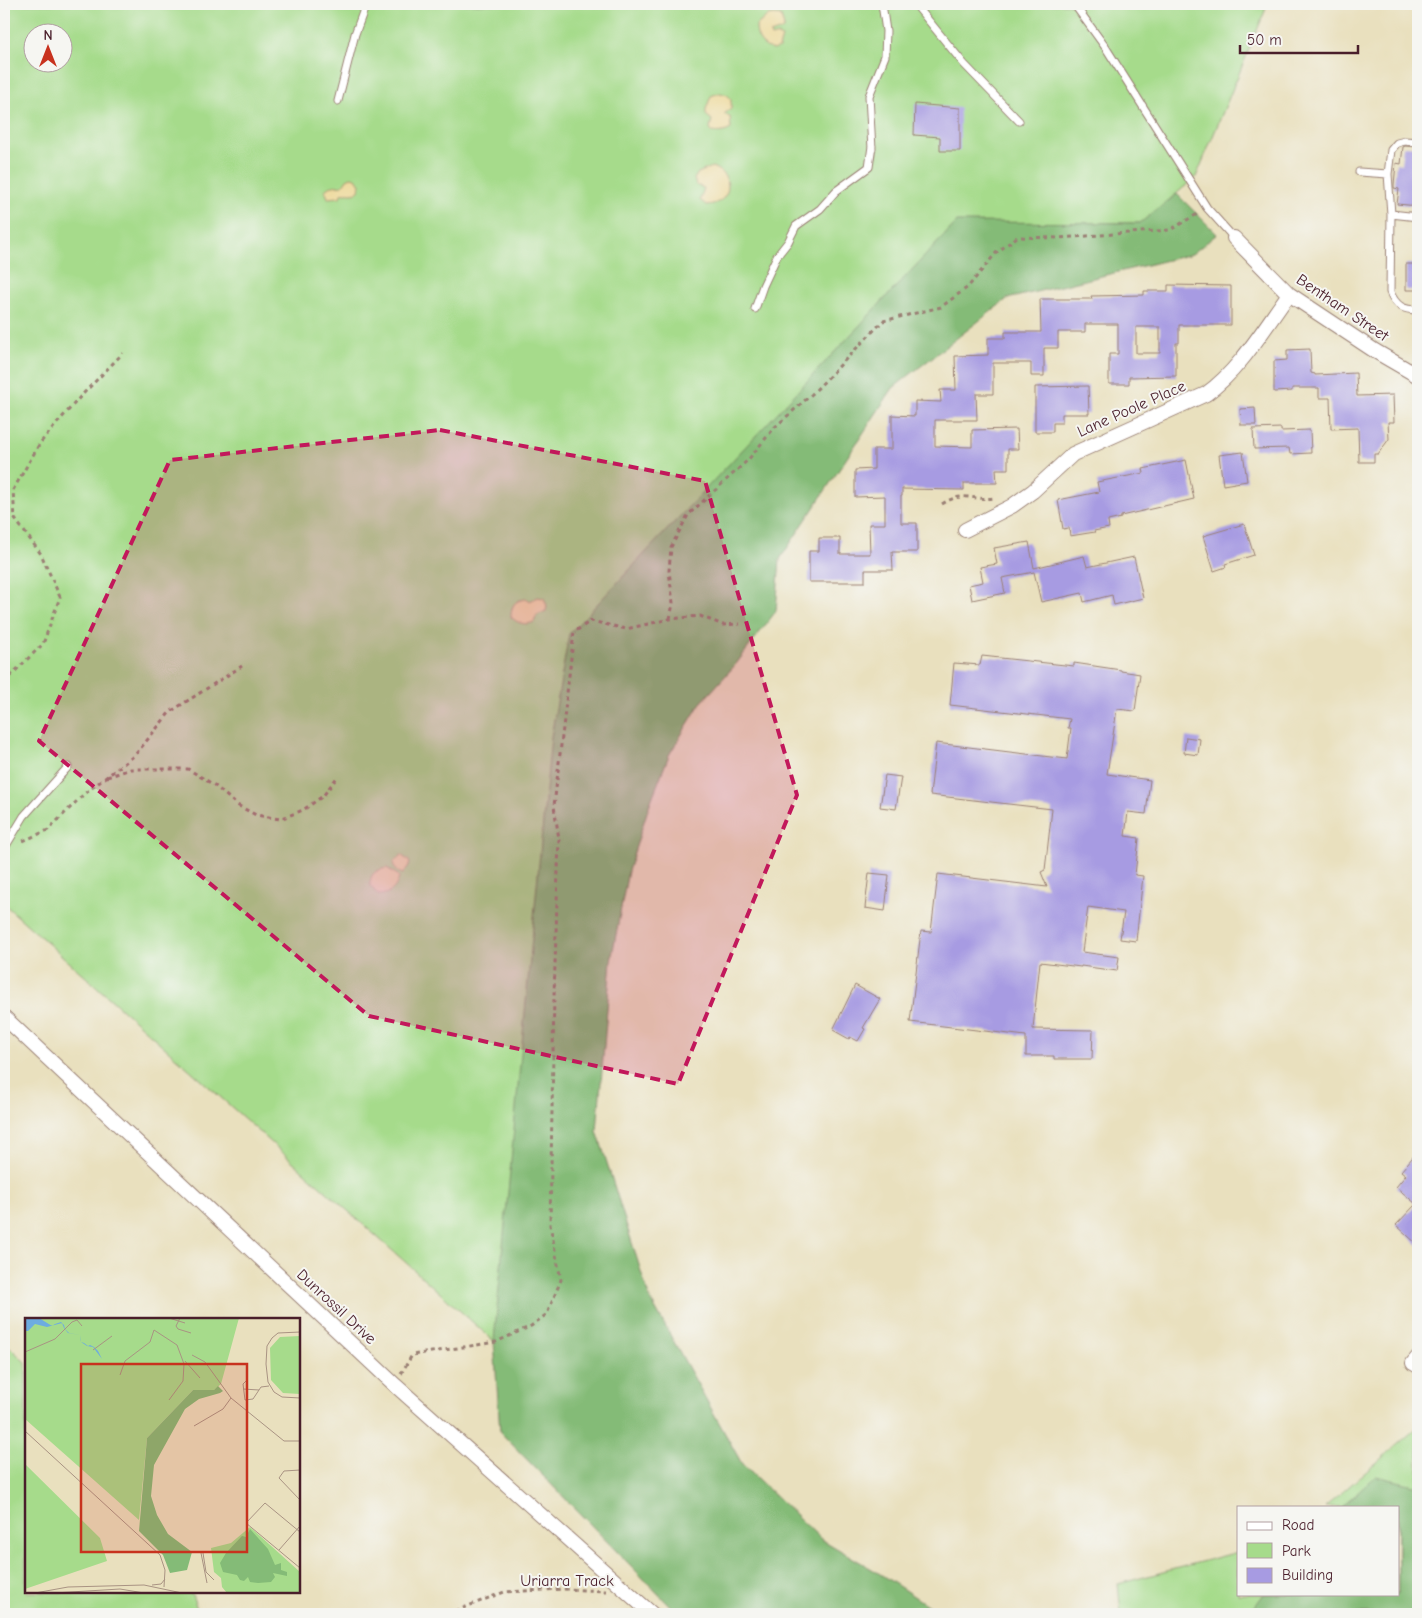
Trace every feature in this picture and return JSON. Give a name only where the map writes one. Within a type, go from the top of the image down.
[{"type":"street","name":"Bentham Street","points":[[1234,238],[1289,294],[1375,351],[1418,376]]},
{"type":"street","name":"Lane Poole Place","points":[[965,530],[1012,506],[1033,492],[1073,454],[1206,394],[1230,374],[1289,294]]},
{"type":"street","name":"Dunrossil Drive","points":[[4,1017],[395,1385],[652,1614]]},
{"type":"lane","points":[[338,101],[355,34],[366,4]]},
{"type":"lane","points":[[756,309],[763,286],[777,256],[788,242],[796,226],[820,209],[836,191],[869,167],[872,148],[869,96],[885,56],[886,31],[882,4]]},
{"type":"lane","points":[[915,4],[964,64],[1018,121]]},
{"type":"lane","points":[[1074,4],[1106,48],[1207,208],[1234,238]]},
{"type":"lane","points":[[1418,142],[1405,141],[1397,143],[1391,150],[1388,174],[1391,214],[1390,292],[1394,302],[1402,308],[1418,310]]},
{"type":"lane","points":[[1359,172],[1388,174]]},
{"type":"lane","points":[[1391,214],[1418,217]]},
{"type":"lane","points":[[4,849],[24,816],[68,767]]},
{"type":"path","points":[[670,619],[673,603],[669,571],[671,547],[688,515],[748,460],[774,427],[812,394],[883,321],[941,306],[968,287],[996,253],[1017,237],[1059,238],[1170,230],[1207,208]]},
{"type":"path","points":[[4,682],[43,644],[60,597],[41,554],[15,519],[13,490],[40,443],[80,396],[123,352]]},
{"type":"path","points":[[395,1385],[412,1355],[496,1342],[530,1326],[547,1314],[561,1280],[550,1226],[559,839],[554,806],[574,632],[591,621],[626,629],[670,619],[700,616],[723,625],[740,624]]},
{"type":"path","points":[[22,841],[48,830],[84,794],[135,755],[170,712],[242,666]]},
{"type":"path","points":[[104,778],[131,769],[188,769],[214,786],[237,805],[256,814],[280,819],[303,810],[323,796],[338,776]]},
{"type":"path","name":"Uriarra Track","points":[[448,1614],[504,1592],[564,1589],[629,1593]]},
{"type":"highlighted area","points":[[440,430],[705,481],[797,795],[678,1084],[369,1016],[39,741],[170,460]]},
{"type":"green space","points":[[4,4],[1266,4],[1265,11],[1196,177],[1142,223],[957,223],[569,635],[553,730],[496,1343],[4,904]]},
{"type":"green space","points":[[1177,194],[1217,234],[1192,254],[1007,299],[893,388],[780,559],[776,611],[736,664],[700,704],[669,755],[649,806],[628,871],[611,961],[597,1131],[649,1297],[742,1464],[821,1539],[877,1572],[941,1614],[678,1614],[500,1432],[494,1341],[551,737],[569,634],[957,222],[1140,223]]},
{"type":"green space","points":[[4,1341],[25,1362],[25,1593],[191,1593],[199,1614],[4,1614]]},
{"type":"green space","points":[[1418,1427],[1418,1614],[1121,1614],[1118,1584],[1237,1552],[1237,1596],[1400,1596],[1400,1506],[1326,1506]]},
{"type":"green space","points":[[1376,1476],[1418,1486],[1418,1614],[1249,1614],[1262,1596],[1400,1596],[1400,1506],[1343,1506]]},
{"type":"sand","points":[[767,16],[781,16],[784,27],[782,30],[770,34],[771,37],[778,35],[782,38],[779,48],[773,50],[760,41],[756,26]]},
{"type":"sand","points":[[719,93],[726,94],[731,99],[731,109],[724,114],[730,117],[731,129],[711,132],[712,120],[706,115],[706,109],[711,96]]},
{"type":"sand","points":[[712,167],[720,171],[725,177],[728,189],[726,195],[721,200],[706,205],[700,200],[704,188],[696,185],[694,179],[698,173]]},
{"type":"sand","points":[[351,177],[356,178],[360,184],[359,191],[343,193],[340,197],[328,198],[325,190],[331,186],[343,185]]},
{"type":"sand","points":[[537,597],[544,598],[547,606],[546,611],[537,615],[534,622],[521,623],[511,617],[513,606],[517,602],[524,599],[530,601]]},
{"type":"sand","points":[[401,855],[410,864],[403,874],[396,870],[393,862]]},
{"type":"sand","points":[[387,868],[399,876],[398,880],[390,892],[378,895],[370,885],[372,875],[377,871]]},
{"type":"building","points":[[915,104],[960,108],[960,151],[940,151],[940,137],[914,135]]},
{"type":"building","points":[[1403,147],[1418,147],[1418,206],[1397,204],[1399,189],[1394,188],[1396,163],[1401,164]]},
{"type":"building","points":[[1406,264],[1418,264],[1418,290],[1406,290]]},
{"type":"building","points":[[1168,285],[1231,286],[1231,325],[1179,325],[1179,343],[1176,343],[1176,376],[1129,377],[1129,384],[1109,384],[1109,354],[1118,354],[1118,324],[1085,324],[1085,332],[1058,332],[1058,348],[1044,348],[1044,376],[1031,376],[1031,363],[993,363],[993,394],[976,394],[977,420],[935,420],[935,446],[972,447],[972,430],[1017,429],[1018,449],[1008,449],[1008,469],[996,469],[997,483],[964,483],[964,490],[902,489],[901,523],[917,523],[917,552],[892,552],[893,570],[865,570],[865,582],[809,582],[809,551],[819,551],[819,538],[840,538],[840,554],[870,554],[869,524],[885,524],[885,496],[855,497],[855,470],[874,469],[874,449],[892,449],[892,415],[915,416],[915,401],[941,402],[940,390],[956,390],[955,356],[988,355],[988,338],[1005,338],[1005,332],[1041,332],[1040,299],[1092,299],[1091,296],[1144,295],[1144,291],[1168,291]],"holes":[[[1136,327],[1160,327],[1160,353],[1136,353]]]},
{"type":"building","points":[[1310,349],[1311,373],[1315,375],[1356,373],[1357,396],[1393,395],[1394,422],[1388,422],[1389,439],[1378,454],[1374,454],[1374,462],[1359,462],[1358,428],[1331,429],[1330,398],[1319,398],[1319,388],[1292,388],[1292,391],[1274,392],[1274,361],[1287,360],[1287,350]]},
{"type":"building","points":[[1088,386],[1089,414],[1062,414],[1062,423],[1053,423],[1053,432],[1035,432],[1035,387]]},
{"type":"building","points":[[1255,408],[1256,425],[1241,425],[1240,409]]},
{"type":"building","points":[[1281,428],[1281,431],[1310,430],[1311,453],[1290,454],[1289,448],[1254,449],[1253,429]]},
{"type":"building","points":[[1243,452],[1247,481],[1223,485],[1219,455]]},
{"type":"building","points":[[1186,460],[1194,499],[1121,516],[1121,518],[1108,521],[1109,528],[1095,532],[1070,536],[1069,528],[1063,529],[1058,500],[1099,492],[1097,482],[1144,473],[1143,469]]},
{"type":"building","points":[[1244,524],[1254,555],[1225,564],[1226,567],[1214,571],[1203,536]]},
{"type":"building","points":[[1029,542],[1034,568],[1084,556],[1087,567],[1134,557],[1143,598],[1114,605],[1112,595],[1084,602],[1082,593],[1041,602],[1034,572],[1002,578],[1005,593],[972,600],[969,585],[983,582],[980,567],[997,564],[994,548]]},
{"type":"building","points":[[982,656],[1074,666],[1074,663],[1140,674],[1135,711],[1117,709],[1107,774],[1150,780],[1146,814],[1128,812],[1125,836],[1139,838],[1135,875],[1143,876],[1136,941],[1120,939],[1124,912],[1088,907],[1082,952],[1119,957],[1117,971],[1040,962],[1033,1029],[1093,1030],[1092,1059],[1054,1059],[1054,1056],[1026,1056],[1026,1036],[910,1022],[921,931],[931,932],[938,874],[1047,887],[1041,872],[1045,870],[1052,809],[930,795],[936,743],[1067,759],[1071,728],[1068,728],[1070,719],[950,705],[954,663],[980,665]]},
{"type":"building","points":[[1186,737],[1200,739],[1198,755],[1184,753]]},
{"type":"building","points":[[885,775],[901,777],[896,809],[880,807]]},
{"type":"building","points":[[869,873],[889,875],[885,911],[865,908]]},
{"type":"building","points":[[855,985],[880,999],[863,1028],[865,1029],[858,1041],[850,1037],[849,1039],[833,1030]]},
{"type":"building","points":[[1418,1151],[1418,1245],[1396,1225],[1416,1204],[1396,1187],[1406,1175],[1401,1171]]}]
